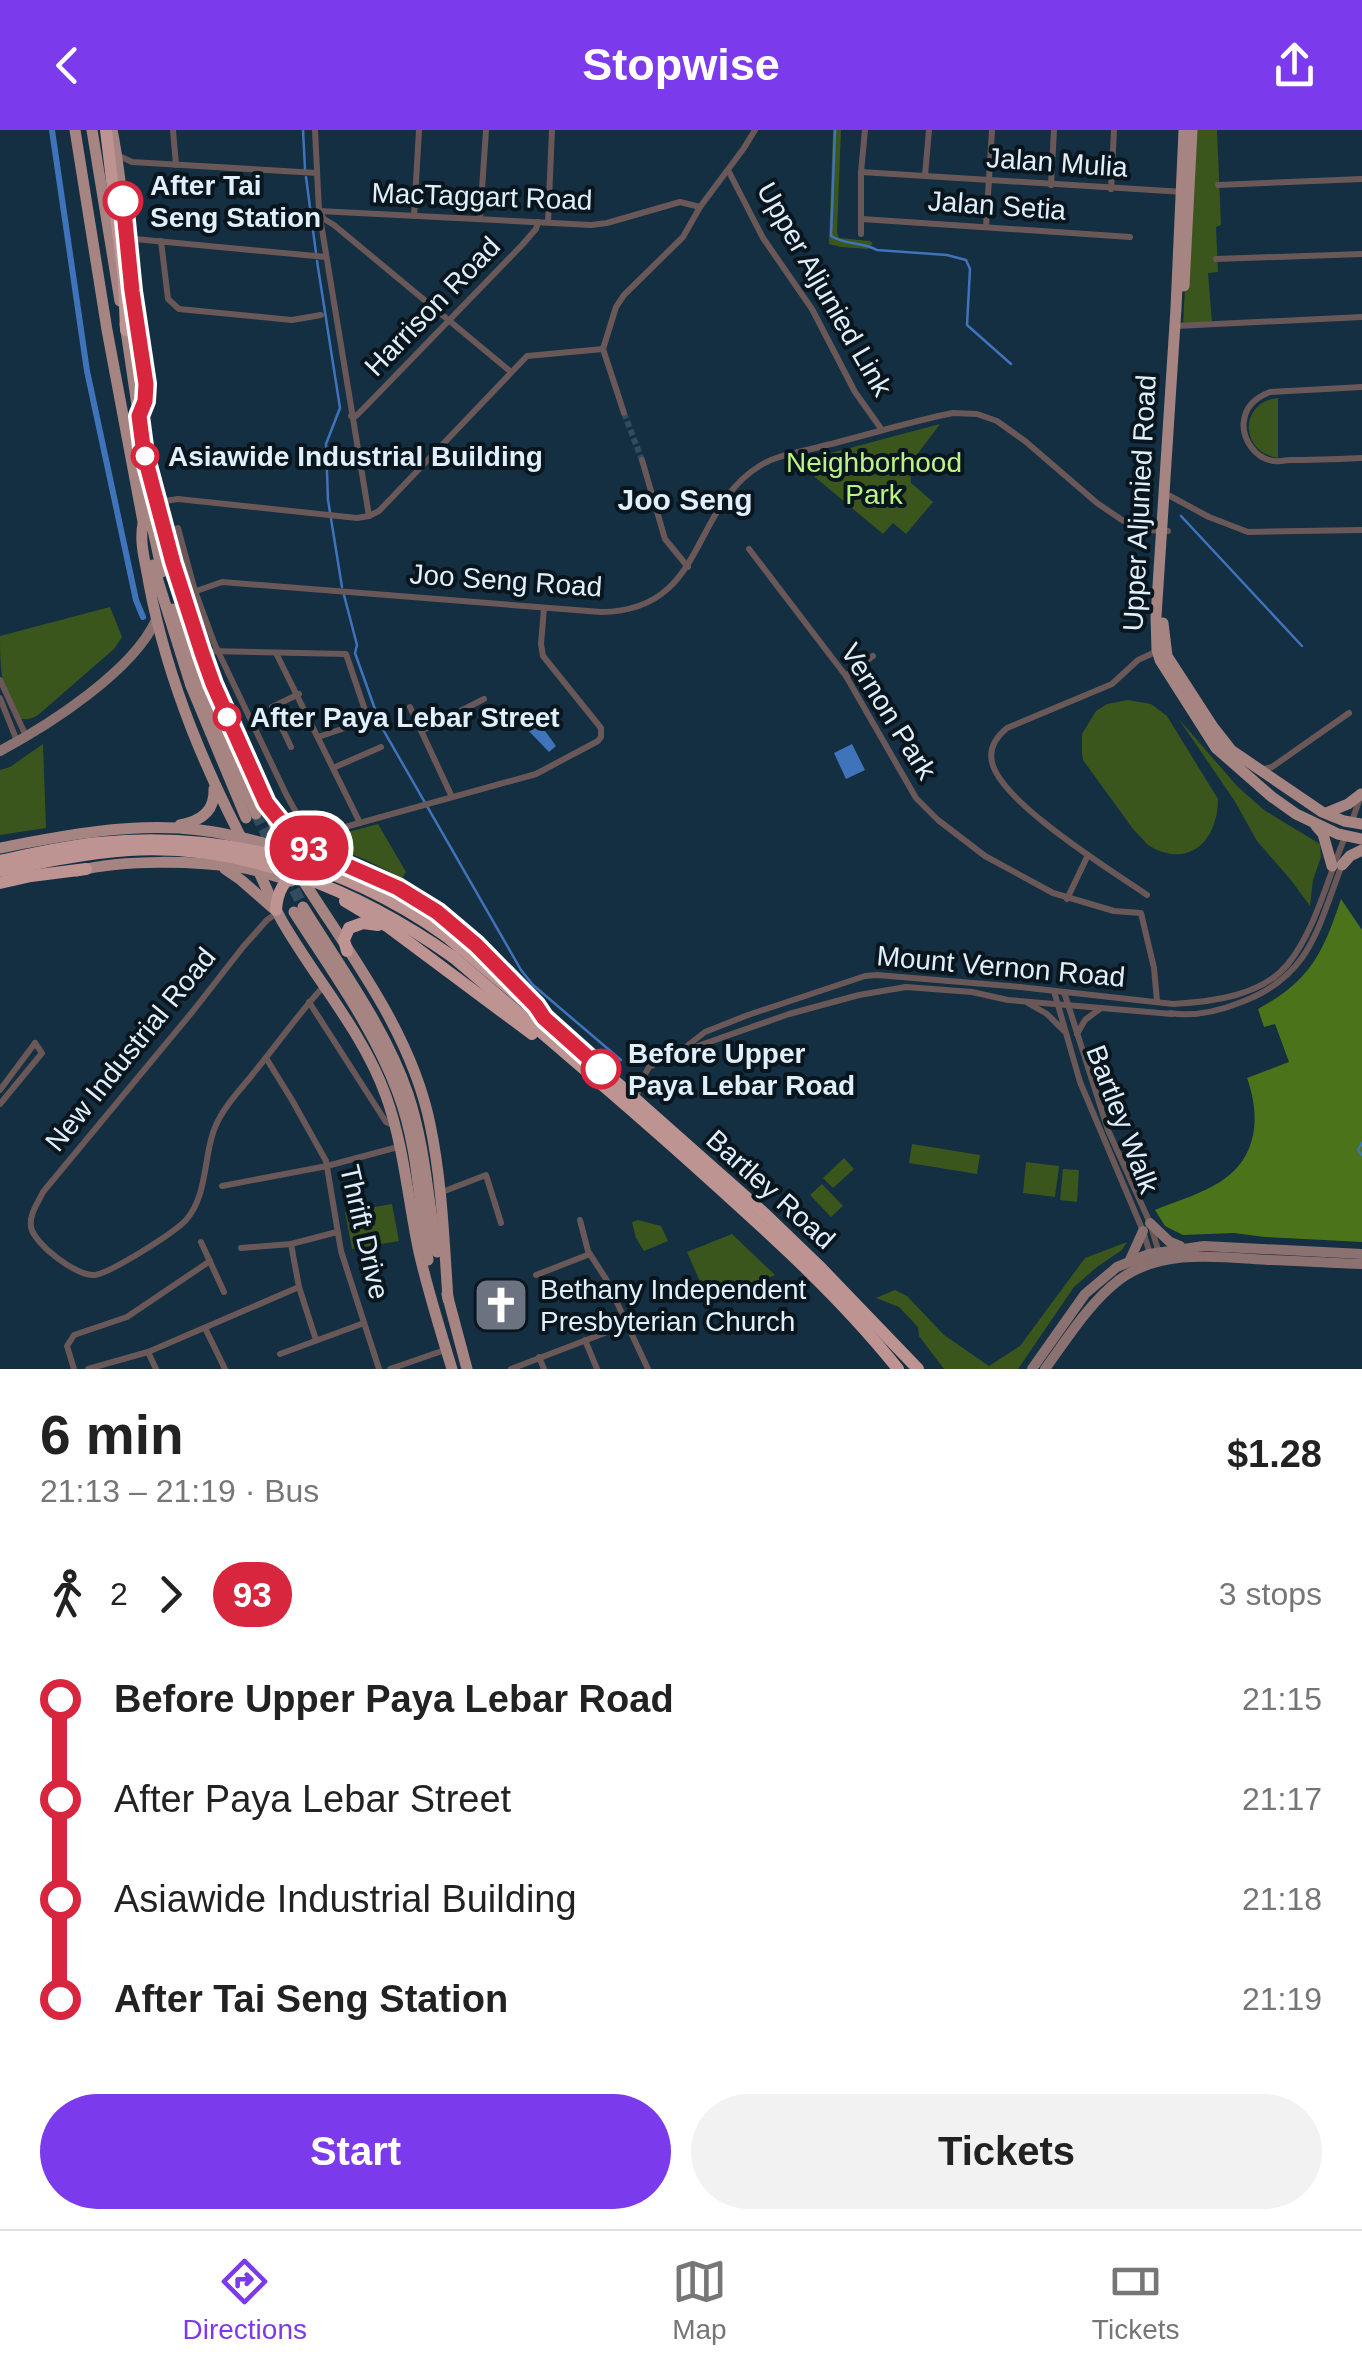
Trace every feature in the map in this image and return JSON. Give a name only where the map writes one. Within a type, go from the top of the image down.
[{"type":"highway","points":[[109,130],[126,330]]},
{"type":"highway","points":[[256,812],[314,851],[398,888],[437,912],[476,945],[544,1018]]},
{"type":"highway","name":"Bartley Road","points":[[0,861],[116,841],[174,840],[229,845],[281,856],[330,872],[380,895],[446,936],[544,1018],[774,1223],[918,1369]]},
{"type":"highway","points":[[283,848],[337,862]]},
{"type":"highway","name":"Bartley Road","points":[[0,871],[129,850],[184,851],[238,858],[296,875],[386,913],[453,957],[761,1225],[898,1369]]},
{"type":"highway","points":[[279,915],[277,896],[292,875],[315,864],[337,862]]},
{"type":"highway","points":[[0,886],[31,876],[86,868]]},
{"type":"highway","points":[[342,900],[332,885],[338,871],[358,870]]},
{"type":"highway","points":[[310,890],[342,900],[394,932],[545,1043],[572,1058]]},
{"type":"highway","points":[[347,950],[346,934],[356,924],[372,923],[394,932]]},
{"type":"main road","points":[[76,130],[142,524],[172,632],[190,686],[256,812],[283,848],[292,875],[310,890],[407,1052],[430,1122],[448,1299]]},
{"type":"main road","points":[[92,130],[144,454],[166,533],[189,594],[202,653],[256,812]]},
{"type":"main road","points":[[109,130],[118,156],[146,384],[139,416]]},
{"type":"main road","name":"Upper Aljunied Road","points":[[1184,130],[1185,192]]},
{"type":"main road","name":"Upper Aljunied Road","points":[[1192,130],[1185,192],[1161,649],[1172,680],[1216,748],[1272,797],[1313,823],[1354,838]]},
{"type":"main road","points":[[144,454],[143,483],[167,592],[215,722],[256,812]]},
{"type":"main road","points":[[142,524],[142,545],[156,620],[180,704],[279,915],[357,1035],[388,1099],[420,1254],[452,1369]]},
{"type":"main road","name":"Upper Aljunied Road","points":[[1161,649],[1231,750],[1326,814],[1359,824]]},
{"type":"main road","points":[[156,828],[188,824],[206,815],[215,793],[210,773]]},
{"type":"main road","points":[[1326,814],[1362,793]]},
{"type":"main road","points":[[1313,823],[1337,865],[1362,850]]},
{"type":"main road","points":[[0,848],[102,830],[156,828],[200,830],[283,848]]},
{"type":"main road","points":[[86,868],[210,864],[292,875]]},
{"type":"main road","points":[[210,864],[229,871],[279,915]]},
{"type":"main road","points":[[279,915],[285,890],[310,890]]},
{"type":"main road","points":[[444,1344],[412,1146],[399,1095],[367,1028],[298,909],[375,1024],[408,1093],[418,1129],[436,1243],[467,1369]]},
{"type":"street","points":[[173,130],[176,165]]},
{"type":"street","points":[[315,130],[309,172],[319,211],[323,256],[369,516]]},
{"type":"street","points":[[414,216],[419,130]]},
{"type":"street","points":[[480,219],[486,130]]},
{"type":"street","points":[[548,222],[552,130]]},
{"type":"street","points":[[624,412],[603,349],[616,308],[624,295],[683,237],[755,130]]},
{"type":"street","points":[[861,234],[864,130]]},
{"type":"street","points":[[925,176],[929,130]]},
{"type":"street","points":[[986,228],[992,130]]},
{"type":"street","points":[[1051,185],[1054,130]]},
{"type":"street","points":[[1112,189],[1114,130]]},
{"type":"street","points":[[118,156],[155,164],[309,172]]},
{"type":"street","name":"Upper Aljunied Link","points":[[728,170],[740,188],[753,222],[812,309],[856,392],[882,430]]},
{"type":"street","name":"Jalan Mulia","points":[[860,172],[1185,192]]},
{"type":"street","points":[[1218,184],[1362,179]]},
{"type":"street","name":"MacTaggart Road","points":[[319,211],[591,225],[680,202],[700,207]]},
{"type":"street","points":[[319,211],[511,372]]},
{"type":"street","points":[[330,212],[334,224]]},
{"type":"street","name":"Jalan Setia","points":[[862,219],[1130,237]]},
{"type":"street","name":"Harrison Road","points":[[351,416],[356,416],[532,236],[538,222]]},
{"type":"street","points":[[127,244],[135,239],[323,256]]},
{"type":"street","points":[[161,241],[168,299],[179,309],[286,320],[320,316]]},
{"type":"street","points":[[1216,259],[1362,254]]},
{"type":"street","points":[[1177,326],[1362,316]]},
{"type":"street","points":[[157,503],[178,499],[357,518],[369,516],[527,356],[603,349]]},
{"type":"street","points":[[1362,387],[1270,392],[1250,405],[1243,426],[1246,442],[1253,450],[1274,461],[1362,458]]},
{"type":"street","name":"Joo Seng Road","points":[[189,594],[222,582],[601,612],[628,609],[669,588],[688,567],[729,492],[765,463],[953,413],[988,417],[1012,430],[1122,520],[1146,530],[1165,531]]},
{"type":"street","points":[[642,460],[666,540],[688,567]]},
{"type":"street","points":[[1167,495],[1248,532],[1362,530]]},
{"type":"street","name":"Vernon Park","points":[[748,550],[846,676],[916,798],[938,820],[985,856],[1068,898],[1114,912],[1142,913],[1157,1002]]},
{"type":"street","points":[[189,594],[286,794],[303,825],[310,833],[320,834],[536,774],[598,741],[601,728],[542,656],[544,607]]},
{"type":"street","points":[[0,751],[70,709],[138,647],[156,620]]},
{"type":"street","points":[[138,647],[156,649],[167,659]]},
{"type":"street","points":[[1147,894],[1030,812],[995,771],[991,760],[994,744],[1006,728],[1112,684],[1138,660],[1161,649]]},
{"type":"street","points":[[202,653],[342,652],[349,657],[365,718],[318,738]]},
{"type":"street","points":[[276,653],[360,823]]},
{"type":"street","points":[[846,676],[873,656]]},
{"type":"street","points":[[0,680],[21,739]]},
{"type":"street","points":[[291,747],[272,710],[299,694]]},
{"type":"street","points":[[0,698],[21,739]]},
{"type":"street","points":[[421,731],[484,700]]},
{"type":"street","points":[[410,707],[452,797]]},
{"type":"street","points":[[1269,773],[1349,713]]},
{"type":"street","points":[[333,768],[380,747]]},
{"type":"street","points":[[1337,865],[1359,824],[1362,793]]},
{"type":"street","points":[[1068,898],[1088,854]]},
{"type":"street","name":"Mount Vernon Road","points":[[678,1054],[705,1032],[865,976],[1054,990],[1173,1004],[1234,995],[1261,985],[1286,967],[1302,943],[1337,865]]},
{"type":"street","name":"Mount Vernon Road","points":[[636,1101],[649,1067],[678,1054],[789,1014],[906,987],[1172,1014],[1202,1014],[1229,1007],[1258,996],[1286,978],[1306,954],[1320,923],[1337,865]]},
{"type":"street","name":"New Industrial Road","points":[[266,1058],[220,1117],[198,1198],[187,1218],[174,1230],[109,1270],[90,1275],[42,1246],[31,1231],[30,1222],[43,1192],[242,948],[267,920],[279,915]]},
{"type":"street","points":[[906,977],[906,987]]},
{"type":"street","points":[[266,1058],[324,986]]},
{"type":"street","name":"Bartley Walk","points":[[1054,990],[1080,1082],[1146,1227]]},
{"type":"street","name":"Bartley Walk","points":[[1064,992],[1108,1130],[1156,1257]]},
{"type":"street","points":[[1023,1001],[1047,1014],[1066,1032]]},
{"type":"street","points":[[309,1002],[386,1122],[394,1125]]},
{"type":"street","points":[[1157,1002],[1160,1009],[1172,1014]]},
{"type":"street","points":[[1076,1034],[1093,1012],[1102,1008]]},
{"type":"street","points":[[0,1090],[35,1043],[42,1053],[0,1104]]},
{"type":"street","name":"Thrift Drive","points":[[266,1058],[322,1152],[337,1232],[379,1369]]},
{"type":"street","points":[[222,1186],[400,1147]]},
{"type":"street","points":[[439,1194],[486,1175],[501,1224]]},
{"type":"street","points":[[580,1220],[590,1254],[606,1279],[648,1369]]},
{"type":"street","points":[[1045,1369],[1122,1269],[1146,1227],[1184,1248]]},
{"type":"street","points":[[241,1248],[291,1244],[337,1232]]},
{"type":"street","points":[[201,1242],[224,1292]]},
{"type":"street","points":[[291,1244],[316,1340]]},
{"type":"street","points":[[1032,1369],[1085,1294],[1122,1269],[1156,1257],[1204,1246],[1362,1254]]},
{"type":"street","points":[[1297,1252],[1308,1255],[1311,1262]]},
{"type":"street","points":[[536,1275],[590,1254]]},
{"type":"street","points":[[1156,1257],[1362,1264]]},
{"type":"street","points":[[74,1369],[67,1346],[74,1335],[127,1317],[210,1261]]},
{"type":"street","points":[[88,1369],[148,1352],[300,1287]]},
{"type":"street","points":[[280,1354],[364,1323]]},
{"type":"street","points":[[511,1369],[628,1324]]},
{"type":"street","points":[[205,1328],[225,1369]]},
{"type":"street","points":[[585,1340],[597,1369]]},
{"type":"street","points":[[390,1369],[444,1344]]},
{"type":"street","points":[[148,1352],[156,1369]]},
{"type":"street","points":[[540,1357],[544,1369]]},
{"type":"green space","points":[[833,130],[841,130],[837,233],[839,238],[870,241],[873,243],[868,249],[829,244]]},
{"type":"green space","points":[[1194,130],[1217,130],[1221,225],[1216,227],[1218,272],[1208,273],[1212,323],[1183,324]]},
{"type":"green space","points":[[1278,398],[1278,458],[1256,447],[1249,427],[1256,408]]},
{"type":"green space","name":"Neighborhood Park","points":[[940,424],[910,464],[911,483],[933,502],[906,534],[893,523],[883,534],[797,462]]},
{"type":"green space","points":[[110,607],[122,637],[114,649],[38,715],[25,719],[16,716],[5,692],[0,636]]},
{"type":"green space","points":[[1128,700],[1151,704],[1167,716],[1218,799],[1213,827],[1206,839],[1188,853],[1162,852],[1148,845],[1083,760],[1082,734],[1096,711],[1107,704]]},
{"type":"green space","points":[[1178,718],[1237,786],[1264,810],[1320,844],[1321,857],[1310,906],[1257,841]]},
{"type":"green space","points":[[43,744],[46,828],[0,835],[0,770]]},
{"type":"green space","points":[[378,824],[406,872],[402,878],[321,842],[322,839]]},
{"type":"green space","points":[[1341,899],[1362,930],[1362,1242],[1234,1233],[1183,1235],[1165,1226],[1155,1210],[1213,1186],[1228,1176],[1247,1153],[1254,1109],[1247,1078],[1289,1062],[1275,1024],[1264,1027],[1258,1009],[1290,988],[1312,964]]},
{"type":"green space","points":[[912,1144],[980,1155],[977,1174],[909,1163]]},
{"type":"green space","points":[[844,1158],[854,1169],[833,1188],[823,1178]]},
{"type":"green space","points":[[1026,1162],[1059,1166],[1055,1197],[1023,1193]]},
{"type":"green space","points":[[1063,1169],[1079,1170],[1077,1202],[1060,1200]]},
{"type":"green space","points":[[822,1184],[843,1206],[831,1217],[810,1195]]},
{"type":"green space","points":[[392,1204],[399,1241],[352,1249],[345,1212]]},
{"type":"green space","points":[[632,1222],[661,1226],[668,1241],[644,1251]]},
{"type":"green space","points":[[732,1234],[775,1275],[709,1302],[687,1252]]},
{"type":"green space","points":[[1127,1242],[1074,1287],[1018,1369],[944,1369],[919,1336],[918,1327],[899,1307],[876,1298],[895,1290],[907,1296],[944,1335],[989,1366],[1020,1346],[1085,1258]]},
{"type":"water","points":[[531,717],[556,746],[549,752],[523,725]]},
{"type":"water","points":[[852,744],[865,770],[846,779],[834,753]]},
{"type":"waterway","points":[[52,130],[87,371],[136,600],[143,617]]},
{"type":"waterway","points":[[303,130],[305,169]]},
{"type":"waterway","points":[[835,130],[831,236],[877,250],[966,260],[970,269],[967,325],[1011,364]]},
{"type":"waterway","points":[[306,177],[316,253]]},
{"type":"waterway","points":[[317,261],[340,408],[326,444],[328,500],[342,587]]},
{"type":"waterway","points":[[1181,516],[1302,646]]},
{"type":"waterway","points":[[344,595],[357,645],[355,653],[381,726],[521,970],[533,985],[621,1060]]},
{"type":"waterway","points":[[1362,1143],[1358,1150],[1362,1155]]},
{"type":"tunnel","points":[[624,413],[642,460]]},
{"type":"tunnel","points":[[256,814],[274,850]]},
{"type":"tunnel","points":[[287,875],[303,907]]},
{"type":"bus line","name":"93","points":[[123,201],[146,384],[139,416],[144,454],[202,653],[266,803],[314,851],[398,888],[437,912],[476,945],[558,1032],[601,1069]]},
{"type":"place","name":"After Tai Seng Station","points":[[123,201]]},
{"type":"place","name":"Asiawide Industrial Building","points":[[145,456]]},
{"type":"place","name":"After Paya Lebar Street","points":[[227,717]]},
{"type":"place","name":"Before Upper Paya Lebar Road","points":[[601,1069]]},
{"type":"place","name":"Bethany Independent Presbyterian Church","points":[[501,1305]]},
{"type":"district","name":"Joo Seng","points":[[685,500]]}]
